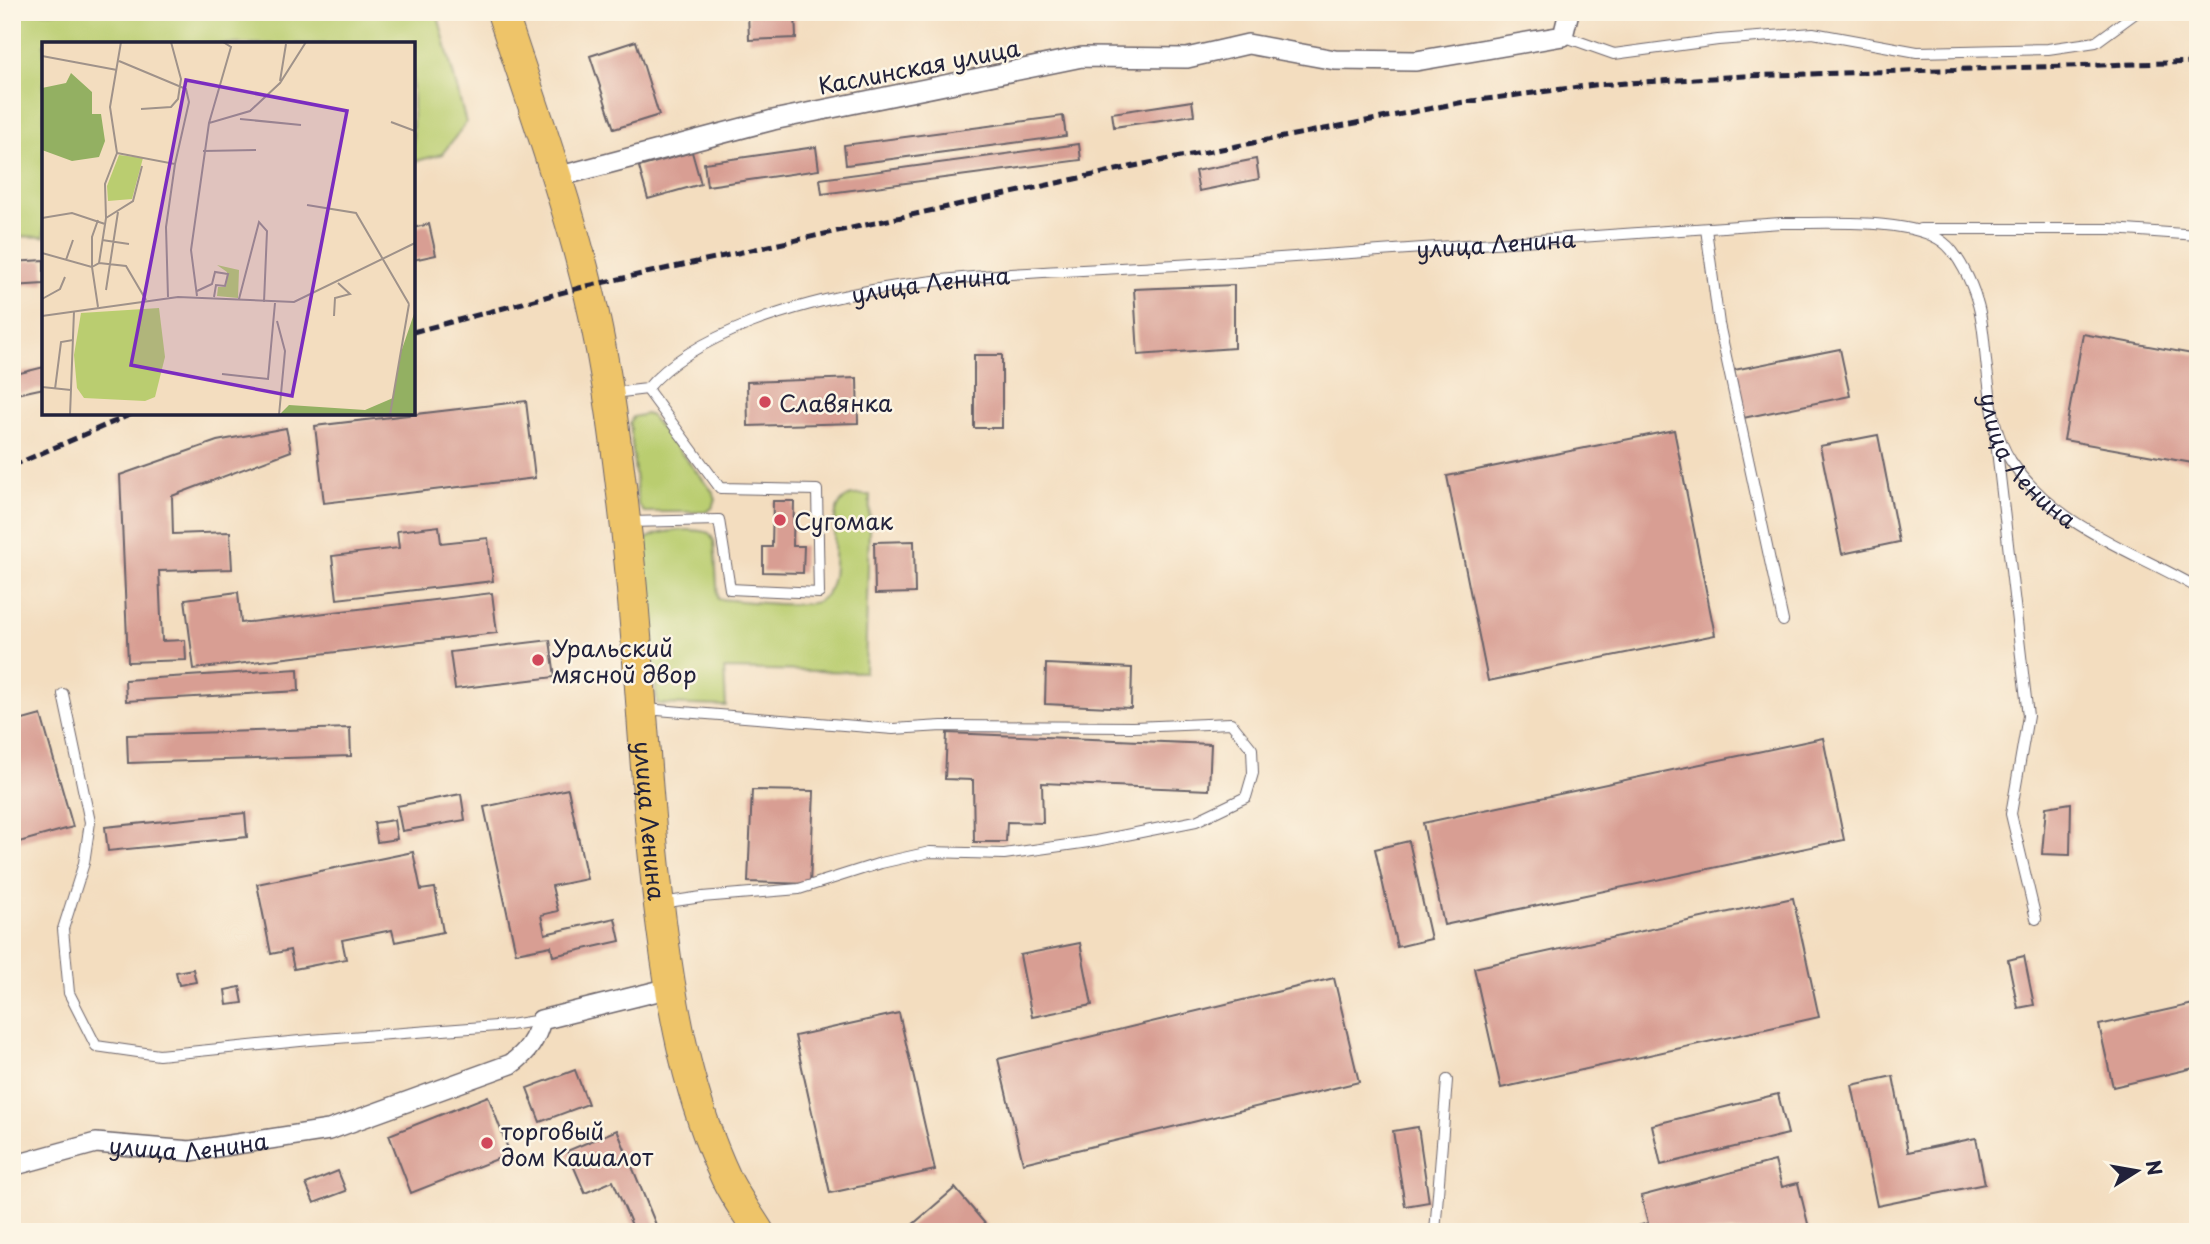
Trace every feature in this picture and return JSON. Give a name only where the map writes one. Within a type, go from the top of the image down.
[{"type":"main road","name":"улица Ленина","points":[[511,15],[587,286],[609,393],[625,523],[652,855],[670,989],[686,1064],[705,1129],[728,1181],[760,1232]]},
{"type":"street","points":[[1563,36],[1569,12]]},
{"type":"street","name":"Каслинская улица","points":[[557,177],[773,120],[1083,57],[1187,58],[1248,44],[1335,60],[1416,61],[1563,36]]},
{"type":"street","points":[[541,1020],[670,989]]},
{"type":"street","name":"улица Ленина","points":[[12,1166],[96,1143],[190,1151],[329,1130],[511,1064],[522,1056],[536,1039],[541,1020]]},
{"type":"lane","points":[[1563,36],[1614,54],[1717,40],[1813,33],[1917,52],[2048,49],[2096,42],[2137,12]]},
{"type":"lane","name":"улица Ленина","points":[[647,389],[658,375],[699,348],[741,327],[823,301],[931,281],[1781,223],[1859,224],[1916,229],[1944,242],[1965,270],[1978,302],[1994,425],[2011,460],[2039,494],[2069,520],[2198,588]]},
{"type":"lane","points":[[1706,229],[1719,324],[1783,621]]},
{"type":"lane","points":[[1916,229],[2111,229],[2198,235]]},
{"type":"lane","points":[[609,393],[647,389],[720,488],[817,491],[819,593],[730,589],[719,520],[625,523]]},
{"type":"lane","points":[[1994,425],[2028,716],[2011,814],[2036,919]]},
{"type":"lane","points":[[63,694],[90,822],[84,863],[63,929],[69,993],[96,1046],[159,1055],[510,1025],[541,1020]]},
{"type":"lane","points":[[641,709],[893,729],[942,726],[1133,727],[1231,723],[1252,749],[1253,773],[1246,797],[1196,821],[1096,841],[1004,855],[930,852],[881,863],[799,890],[702,897],[658,904]]},
{"type":"lane","points":[[1435,1232],[1447,1080]]},
{"type":"green space","points":[[12,12],[437,12],[466,123],[442,154],[415,161],[415,42],[42,42],[42,237],[12,236]]},
{"type":"green space","points":[[646,414],[651,416],[713,492],[716,500],[706,512],[644,512],[638,504],[630,423],[633,417]]},
{"type":"green space","points":[[851,495],[870,495],[865,672],[724,669],[726,706],[657,704],[643,542],[656,534],[674,531],[709,533],[714,541],[718,599],[812,603],[820,600],[829,591],[833,577],[834,529],[840,503]]},
{"type":"building","points":[[748,12],[795,12],[796,38],[749,40]]},
{"type":"building","points":[[636,41],[659,115],[614,129],[590,56]]},
{"type":"building","points":[[1192,101],[1194,115],[1114,127],[1112,113]]},
{"type":"building","points":[[1063,116],[1066,136],[846,165],[844,145]]},
{"type":"building","points":[[1079,144],[1081,160],[822,194],[820,179]]},
{"type":"building","points":[[816,147],[819,170],[707,186],[704,163]]},
{"type":"building","points":[[692,152],[701,184],[648,199],[639,167]]},
{"type":"building","points":[[1256,159],[1259,179],[1199,191],[1195,171]]},
{"type":"building","points":[[429,224],[436,255],[415,260],[415,228]]},
{"type":"building","points":[[42,260],[42,284],[12,286],[12,262]]},
{"type":"building","points":[[1234,285],[1234,348],[1138,355],[1134,289]]},
{"type":"building","points":[[2083,334],[2198,355],[2198,464],[2064,440]]},
{"type":"building","points":[[1840,349],[1850,396],[1743,418],[1734,370]]},
{"type":"building","points":[[974,355],[1002,355],[1002,428],[974,428]]},
{"type":"building","points":[[42,368],[42,388],[12,395],[12,375]]},
{"type":"building","points":[[857,378],[858,423],[748,426],[747,382]]},
{"type":"building","points":[[526,401],[535,478],[324,503],[315,426]]},
{"type":"building","points":[[286,428],[291,451],[172,496],[173,534],[230,532],[232,569],[159,571],[162,641],[185,640],[186,660],[128,662],[120,475],[217,441]]},
{"type":"building","points":[[1674,430],[1715,635],[1488,681],[1447,476]]},
{"type":"building","points":[[1878,435],[1899,542],[1842,554],[1820,446]]},
{"type":"building","points":[[773,501],[794,501],[793,546],[804,546],[803,573],[763,572],[763,547],[772,547]]},
{"type":"building","points":[[439,526],[441,543],[488,538],[493,581],[337,599],[332,556],[399,548],[397,531]]},
{"type":"building","points":[[914,541],[915,593],[875,594],[874,542]]},
{"type":"building","points":[[238,592],[241,623],[492,593],[497,633],[194,669],[185,599]]},
{"type":"building","points":[[550,640],[555,677],[455,689],[450,652]]},
{"type":"building","points":[[1046,664],[1132,668],[1131,708],[1045,704]]},
{"type":"building","points":[[298,669],[299,691],[126,701],[125,680]]},
{"type":"building","points":[[41,715],[73,827],[12,844],[12,723]]},
{"type":"building","points":[[350,728],[351,756],[128,763],[127,735]]},
{"type":"building","points":[[947,733],[1211,744],[1209,790],[1042,783],[1043,823],[1007,822],[1006,842],[974,842],[973,780],[945,779]]},
{"type":"building","points":[[1823,738],[1844,840],[1444,925],[1423,823]]},
{"type":"building","points":[[568,789],[587,879],[552,886],[558,911],[541,915],[545,934],[615,918],[620,941],[553,956],[551,946],[516,953],[484,807]]},
{"type":"building","points":[[752,790],[814,791],[810,884],[748,882]]},
{"type":"building","points":[[461,794],[465,820],[402,831],[397,806]]},
{"type":"building","points":[[2071,803],[2070,855],[2042,854],[2046,807]]},
{"type":"building","points":[[245,813],[247,837],[108,851],[105,827]]},
{"type":"building","points":[[394,820],[397,839],[377,842],[374,823]]},
{"type":"building","points":[[1409,841],[1431,939],[1397,947],[1375,849]]},
{"type":"building","points":[[413,852],[421,890],[435,888],[443,932],[395,942],[392,930],[342,940],[346,959],[294,969],[290,950],[271,954],[257,884]]},
{"type":"building","points":[[1793,898],[1819,1017],[1501,1088],[1474,968]]},
{"type":"building","points":[[1080,943],[1092,1005],[1032,1017],[1020,955]]},
{"type":"building","points":[[2024,956],[2034,1005],[2018,1008],[2008,960]]},
{"type":"building","points":[[193,969],[196,982],[179,985],[176,972]]},
{"type":"building","points":[[1334,978],[1359,1082],[1023,1163],[998,1059]]},
{"type":"building","points":[[240,987],[243,1003],[227,1005],[225,990]]},
{"type":"building","points":[[2198,1003],[2198,1067],[2113,1087],[2099,1025]]},
{"type":"building","points":[[899,1013],[935,1170],[830,1193],[795,1036]]},
{"type":"building","points":[[575,1070],[588,1104],[540,1122],[527,1088]]},
{"type":"building","points":[[1893,1076],[1908,1152],[1976,1138],[1985,1184],[1877,1206],[1852,1085]]},
{"type":"building","points":[[1778,1094],[1788,1134],[1661,1165],[1652,1125]]},
{"type":"building","points":[[488,1096],[510,1154],[411,1193],[389,1135]]},
{"type":"building","points":[[1418,1127],[1429,1202],[1405,1206],[1393,1131]]},
{"type":"building","points":[[617,1130],[659,1232],[629,1232],[634,1230],[613,1181],[585,1193],[567,1151]]},
{"type":"building","points":[[1775,1161],[1782,1187],[1798,1183],[1810,1232],[1617,1232],[1648,1223],[1641,1196]]},
{"type":"building","points":[[338,1171],[346,1191],[314,1203],[306,1184]]},
{"type":"building","points":[[955,1188],[987,1226],[980,1232],[904,1232]]},
{"type":"railway","points":[[415,331],[587,286],[1139,165],[1464,102],[1594,85],[1744,76],[2198,62]]},
{"type":"railway","points":[[12,466],[129,415]]},
{"type":"place","name":"Славянка","points":[[765,402]]},
{"type":"place","name":"Сугомак","points":[[780,520]]},
{"type":"place","name":"Уральский мясной двор","points":[[538,660]]},
{"type":"place","name":"торговый дом Кашалот","points":[[487,1143]]}]
